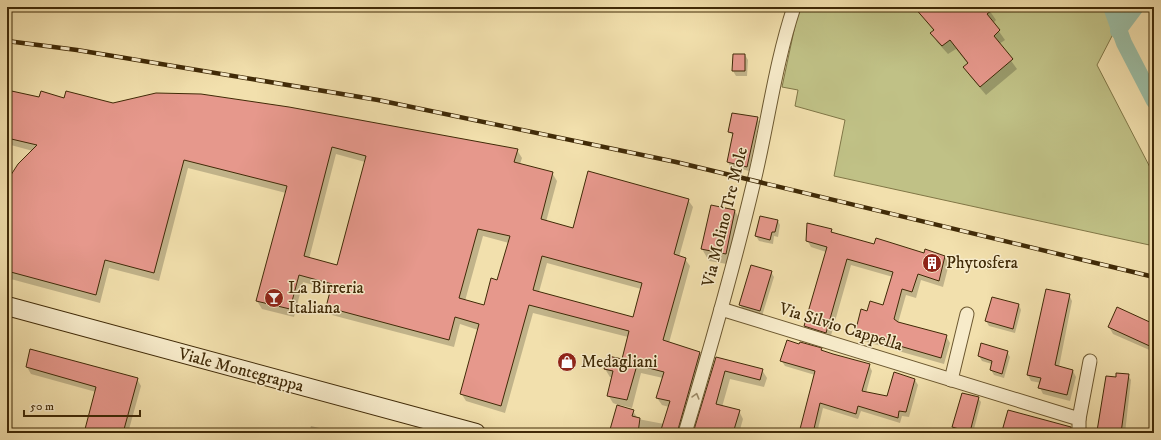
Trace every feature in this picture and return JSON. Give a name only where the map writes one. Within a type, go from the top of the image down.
[{"type":"main road","name":"Viale Montegrappa","points":[[7,306],[476,433]]},
{"type":"street","name":"Via Molino Tre Mole","points":[[685,433],[721,309],[754,181],[782,44],[794,7]]},
{"type":"street","name":"Via Silvio Cappella","points":[[721,309],[1079,419]]},
{"type":"street","points":[[951,380],[967,314]]},
{"type":"street","points":[[1079,433],[1079,419],[1090,361]]},
{"type":"green space","points":[[799,7],[1127,7],[1097,65],[1154,175],[1154,246],[834,176],[845,120],[795,106],[798,90],[782,87]]},
{"type":"building","points":[[914,7],[996,7],[987,14],[1000,30],[994,36],[1013,59],[980,87],[963,67],[968,63],[950,40],[942,46],[930,33],[934,30]]},
{"type":"building","points":[[733,54],[745,54],[745,71],[732,71]]},
{"type":"building","points":[[7,90],[39,97],[41,91],[64,98],[66,91],[113,103],[156,93],[201,94],[289,107],[518,149],[514,162],[553,172],[541,219],[573,228],[588,171],[689,199],[674,254],[686,258],[663,340],[700,352],[677,433],[660,433],[670,401],[656,398],[664,372],[637,365],[627,400],[607,396],[613,371],[604,369],[608,356],[622,359],[629,331],[529,305],[501,406],[460,394],[479,324],[455,317],[449,340],[337,310],[326,307],[332,284],[299,275],[290,309],[256,301],[287,186],[184,160],[154,273],[105,260],[96,295],[7,271],[7,181],[18,164],[37,145],[7,138]],"holes":[[[332,147],[366,156],[337,265],[304,256]],[[478,229],[510,236],[497,280],[491,278],[484,305],[459,298]],[[542,256],[642,283],[633,317],[533,290]]]},
{"type":"building","points":[[732,113],[758,117],[747,167],[727,162],[733,133],[728,132]]},
{"type":"building","points":[[711,205],[735,210],[726,254],[701,249]]},
{"type":"building","points":[[760,216],[778,220],[775,232],[772,232],[770,240],[755,236]]},
{"type":"building","points":[[807,223],[832,229],[831,232],[874,244],[876,238],[924,253],[925,249],[945,256],[939,281],[918,274],[912,292],[902,289],[894,319],[898,322],[947,335],[941,358],[855,333],[861,309],[867,311],[870,301],[883,305],[893,272],[847,259],[826,333],[804,326],[827,247],[806,241]]},
{"type":"building","points":[[751,265],[772,271],[760,311],[739,305]]},
{"type":"building","points":[[1046,289],[1070,294],[1055,365],[1073,370],[1067,395],[1038,388],[1041,378],[1027,375]]},
{"type":"building","points":[[992,297],[1019,304],[1013,329],[985,321]]},
{"type":"building","points":[[1117,307],[1154,324],[1154,348],[1108,327]]},
{"type":"building","points":[[787,340],[799,344],[800,342],[822,348],[821,350],[870,364],[862,391],[887,396],[894,372],[915,379],[906,412],[899,411],[898,418],[858,406],[856,414],[820,403],[813,433],[799,433],[815,371],[780,361]]},
{"type":"building","points":[[981,343],[1008,351],[1002,374],[990,370],[992,361],[978,356]]},
{"type":"building","points":[[30,349],[138,378],[123,433],[84,433],[96,387],[26,367]]},
{"type":"building","points":[[716,357],[763,369],[760,380],[725,371],[716,404],[740,410],[733,433],[693,433]]},
{"type":"building","points":[[1116,373],[1129,374],[1121,433],[1097,431],[1106,376],[1116,377]]},
{"type":"building","points":[[962,393],[979,397],[970,432],[952,427]]},
{"type":"building","points":[[617,405],[634,410],[632,416],[640,418],[638,433],[609,433]]},
{"type":"building","points":[[1008,410],[1071,427],[1071,433],[1011,433],[1002,431]]},
{"type":"waterway","points":[[1111,7],[1124,43],[1154,101]]},
{"type":"waterway","points":[[1118,31],[1136,7]]},
{"type":"railway","points":[[7,41],[77,50],[378,100],[676,162],[1154,277]]},
{"type":"place","name":"Phytosfera","points":[[932,263]]},
{"type":"place","name":"La Birreria Italiana","points":[[274,298]]},
{"type":"place","name":"Medagliani","points":[[567,362]]}]
